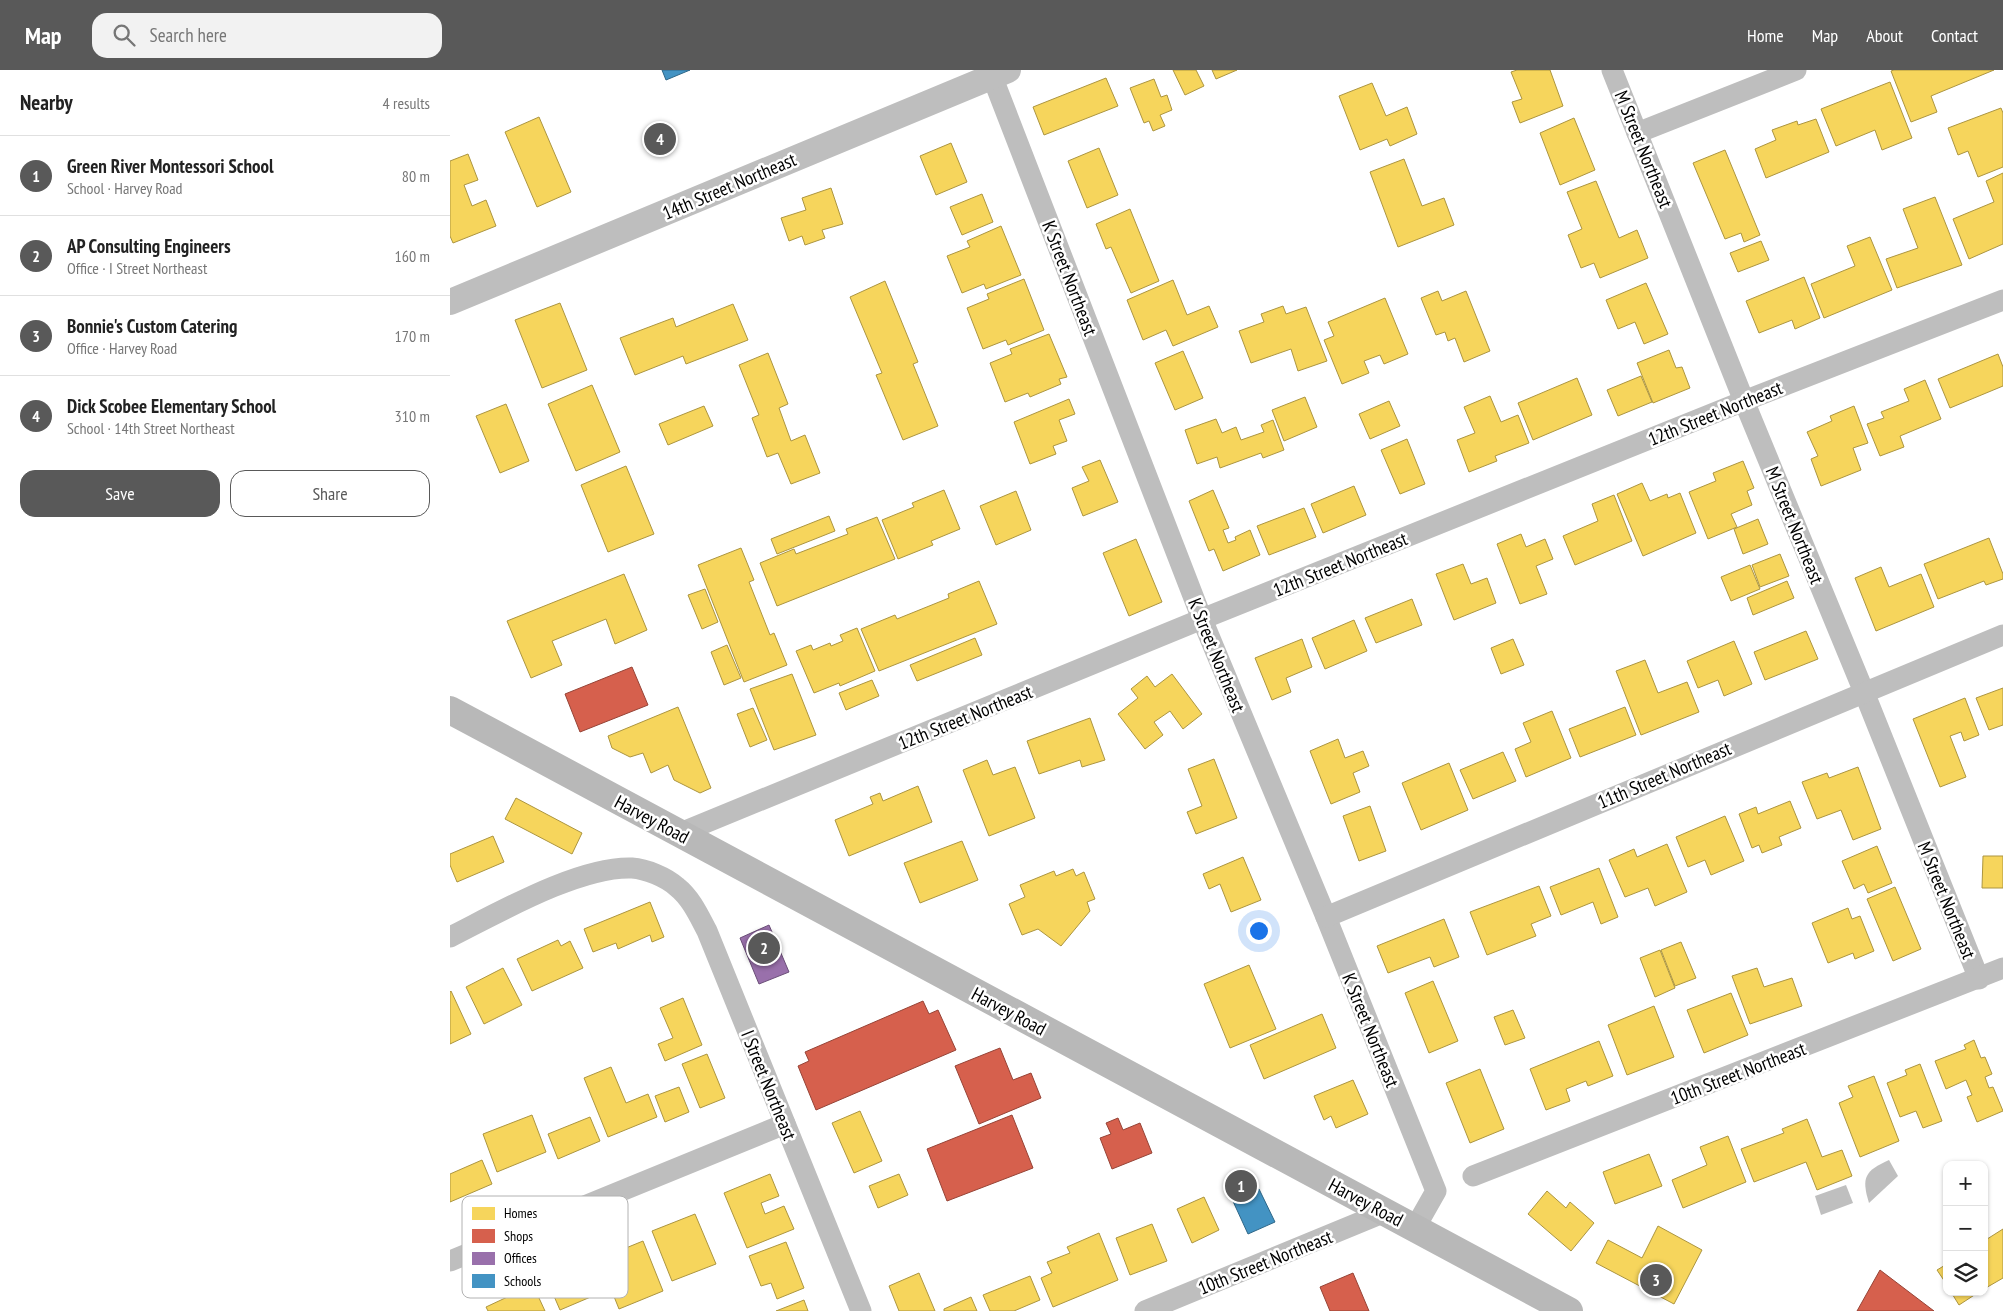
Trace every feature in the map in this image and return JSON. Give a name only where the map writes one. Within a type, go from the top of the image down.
[{"type":"main road","name":"Harvey Road","points":[[450,710],[1569,1311]]},
{"type":"street","name":"M Street Northeast","points":[[1612,70],[1744,401],[1864,692],[1979,979]]},
{"type":"street","points":[[1637,133],[1796,70]]},
{"type":"street","name":"14th Street Northeast","points":[[450,302],[1000,73]]},
{"type":"street","name":"K Street Northeast","points":[[1000,73],[1202,619],[1326,917],[1436,1191],[1415,1228]]},
{"type":"street","name":"12th Street Northeast","points":[[678,834],[1202,619],[1744,401],[2003,300]]},
{"type":"street","name":"11th Street Northeast","points":[[1326,917],[2003,635]]},
{"type":"street","name":"I Street Northeast","points":[[450,936],[550,888],[583,876],[632,868],[656,874],[677,887],[693,905],[707,931],[861,1311]]},
{"type":"street","name":"10th Street Northeast","points":[[1473,1176],[2003,968]]},
{"type":"street","points":[[609,1196],[785,1124]]},
{"type":"street","name":"10th Street Northeast","points":[[1145,1311],[1385,1212]]},
{"type":"street","points":[[450,1261],[462,1256]]},
{"type":"shaded area","points":[[1889,1160],[1898,1176],[1869,1203],[1865,1187],[1867,1176],[1875,1168]]},
{"type":"shaded area","points":[[1846,1185],[1853,1203],[1821,1215],[1815,1196]]},
{"type":"building: Homes","points":[[1173,70],[1196,70],[1204,86],[1185,95]]},
{"type":"building: Homes","points":[[1212,70],[1237,70],[1216,79]]},
{"type":"building: Homes","points":[[1517,70],[1550,70],[1563,106],[1520,123],[1512,102],[1522,99],[1511,72]]},
{"type":"building: Homes","points":[[1994,70],[1931,96],[1937,112],[1911,122],[1891,71]]},
{"type":"building: Homes","points":[[1106,78],[1118,106],[1044,135],[1033,107]]},
{"type":"building: Homes","points":[[1154,79],[1161,97],[1167,95],[1172,110],[1160,115],[1165,126],[1153,131],[1149,121],[1144,123],[1130,88]]},
{"type":"building: Homes","points":[[1890,82],[1912,138],[1882,150],[1875,130],[1836,146],[1821,109]]},
{"type":"building: Homes","points":[[1372,83],[1386,116],[1407,107],[1417,134],[1390,146],[1387,139],[1360,150],[1339,96]]},
{"type":"building: Homes","points":[[2001,108],[2003,113],[2003,167],[1978,177],[1968,151],[1958,155],[1948,128]]},
{"type":"building: Homes","points":[[539,117],[571,192],[537,207],[505,132]]},
{"type":"building: Homes","points":[[1574,118],[1595,170],[1560,185],[1540,133]]},
{"type":"building: Homes","points":[[1816,119],[1829,152],[1766,178],[1755,149],[1776,140],[1772,130],[1797,121],[1798,125]]},
{"type":"building: Homes","points":[[951,143],[967,182],[936,195],[920,156]]},
{"type":"building: Homes","points":[[1099,148],[1118,195],[1087,208],[1068,161]]},
{"type":"building: Homes","points":[[1725,150],[1760,235],[1744,242],[1741,233],[1725,239],[1693,163]]},
{"type":"building: Homes","points":[[468,154],[478,180],[464,185],[472,206],[486,200],[496,226],[453,243],[450,236],[450,161]]},
{"type":"building: Homes","points":[[1404,159],[1422,206],[1444,198],[1454,225],[1398,247],[1370,172]]},
{"type":"building: Homes","points":[[2003,173],[2003,244],[1969,259],[1953,219],[1994,202],[1986,181]]},
{"type":"building: Homes","points":[[1596,181],[1619,238],[1637,230],[1648,258],[1600,278],[1594,263],[1581,268],[1568,235],[1582,229],[1567,192]]},
{"type":"building: Homes","points":[[831,188],[843,224],[822,230],[825,238],[805,245],[802,236],[789,241],[781,218],[806,210],[802,198]]},
{"type":"building: Homes","points":[[982,194],[993,222],[962,235],[950,207]]},
{"type":"building: Homes","points":[[1935,197],[1962,265],[1897,288],[1886,259],[1918,248],[1903,209]]},
{"type":"building: Homes","points":[[1130,209],[1159,281],[1131,293],[1111,247],[1106,249],[1096,224]]},
{"type":"building: Homes","points":[[1001,226],[1021,275],[986,289],[984,284],[962,293],[947,256],[970,247],[967,241]]},
{"type":"building: Homes","points":[[1870,237],[1892,290],[1824,318],[1811,284],[1855,266],[1847,246]]},
{"type":"building: Homes","points":[[1761,241],[1769,260],[1738,272],[1730,253]]},
{"type":"building: Homes","points":[[1804,277],[1820,318],[1795,329],[1792,320],[1759,333],[1746,301]]},
{"type":"building: Homes","points":[[1024,279],[1044,330],[1008,345],[1006,340],[983,349],[967,308],[989,299],[987,294]]},
{"type":"building: Homes","points":[[1173,280],[1187,315],[1209,306],[1218,327],[1173,346],[1166,330],[1143,340],[1127,300]]},
{"type":"building: Homes","points":[[885,281],[918,362],[913,364],[938,426],[903,440],[876,375],[882,373],[850,297]]},
{"type":"building: Homes","points":[[1646,283],[1668,334],[1644,344],[1635,322],[1618,329],[1606,300]]},
{"type":"building: Homes","points":[[1438,291],[1442,301],[1466,291],[1490,351],[1464,362],[1455,338],[1448,341],[1445,332],[1436,335],[1421,298]]},
{"type":"building: Homes","points":[[1385,298],[1408,354],[1384,364],[1380,355],[1364,361],[1369,373],[1342,384],[1324,340],[1334,336],[1328,322]]},
{"type":"building: Homes","points":[[560,303],[587,370],[542,388],[515,320]]},
{"type":"building: Homes","points":[[733,304],[748,340],[686,364],[683,356],[635,375],[620,338],[673,318],[676,327]]},
{"type":"building: Homes","points":[[1283,306],[1286,314],[1306,307],[1327,361],[1298,371],[1291,349],[1251,363],[1239,331],[1264,322],[1261,314]]},
{"type":"building: Homes","points":[[1049,334],[1067,377],[1059,379],[1061,384],[1030,397],[1028,393],[1005,402],[990,363],[1012,354],[1010,349]]},
{"type":"building: Homes","points":[[1669,350],[1676,368],[1682,367],[1690,388],[1653,403],[1637,363]]},
{"type":"building: Homes","points":[[1183,351],[1203,398],[1175,410],[1155,363]]},
{"type":"building: Homes","points":[[768,353],[788,404],[779,408],[791,441],[805,435],[820,473],[791,484],[778,453],[767,457],[752,418],[759,415],[739,365]]},
{"type":"building: Homes","points":[[1998,354],[2003,367],[2003,386],[1950,408],[1938,379]]},
{"type":"building: Homes","points":[[1641,376],[1652,402],[1618,416],[1607,390]]},
{"type":"building: Homes","points":[[1577,378],[1592,415],[1533,440],[1518,403]]},
{"type":"building: Homes","points":[[1925,380],[1941,419],[1900,436],[1904,447],[1880,456],[1867,424],[1884,418],[1881,412],[1909,401],[1904,389]]},
{"type":"building: Homes","points":[[592,385],[620,452],[576,471],[548,404]]},
{"type":"building: Homes","points":[[1490,396],[1501,422],[1518,415],[1529,443],[1495,456],[1497,461],[1469,472],[1457,440],[1475,433],[1464,407]]},
{"type":"building: Homes","points":[[1305,397],[1317,427],[1284,441],[1272,410]]},
{"type":"building: Homes","points":[[1069,399],[1075,414],[1059,420],[1067,441],[1053,446],[1056,454],[1030,464],[1014,422]]},
{"type":"building: Homes","points":[[1389,401],[1400,426],[1370,439],[1359,414]]},
{"type":"building: Homes","points":[[506,404],[529,461],[500,473],[476,416]]},
{"type":"building: Homes","points":[[704,406],[713,426],[668,445],[659,424]]},
{"type":"building: Homes","points":[[1854,406],[1868,443],[1853,448],[1861,470],[1821,486],[1811,459],[1818,456],[1807,432],[1832,421],[1830,416]]},
{"type":"building: Homes","points":[[1216,419],[1222,433],[1236,427],[1241,440],[1264,432],[1261,425],[1273,420],[1284,450],[1263,458],[1261,453],[1220,468],[1217,457],[1197,464],[1185,430]]},
{"type":"building: Homes","points":[[1407,439],[1425,484],[1400,494],[1381,450]]},
{"type":"building: Homes","points":[[1100,460],[1118,502],[1083,516],[1072,488],[1089,481],[1082,467]]},
{"type":"building: Homes","points":[[1743,461],[1754,488],[1747,491],[1752,505],[1731,514],[1737,527],[1708,539],[1689,492],[1716,481],[1713,473]]},
{"type":"building: Homes","points":[[626,466],[654,534],[608,552],[581,485]]},
{"type":"building: Homes","points":[[1642,483],[1650,501],[1667,494],[1668,498],[1680,493],[1696,533],[1643,556],[1617,494]]},
{"type":"building: Homes","points":[[1354,486],[1366,515],[1323,533],[1311,504]]},
{"type":"building: Homes","points":[[944,490],[960,529],[931,541],[933,545],[898,559],[882,520],[914,507],[912,503]]},
{"type":"building: Homes","points":[[1213,490],[1229,528],[1223,530],[1228,543],[1236,540],[1235,537],[1250,530],[1260,555],[1223,571],[1214,549],[1209,551],[1189,501]]},
{"type":"building: Homes","points":[[1016,491],[1031,530],[996,545],[980,506]]},
{"type":"building: Homes","points":[[1614,495],[1632,541],[1575,565],[1563,536],[1598,521],[1592,504]]},
{"type":"building: Homes","points":[[1304,508],[1316,537],[1269,555],[1257,526]]},
{"type":"building: Homes","points":[[829,516],[835,531],[777,554],[771,539]]},
{"type":"building: Homes","points":[[877,517],[895,559],[777,606],[760,563],[794,549],[796,554],[848,534],[846,529]]},
{"type":"building: Homes","points":[[1758,519],[1768,544],[1743,554],[1734,529]]},
{"type":"building: Homes","points":[[1521,534],[1526,547],[1545,539],[1553,559],[1536,566],[1547,594],[1520,604],[1497,544]]},
{"type":"building: Homes","points":[[1989,538],[2003,574],[2003,579],[1986,585],[1984,581],[1938,599],[1924,564]]},
{"type":"building: Homes","points":[[1136,539],[1162,602],[1129,616],[1103,553]]},
{"type":"building: Homes","points":[[741,548],[754,580],[749,582],[770,635],[774,633],[787,665],[744,682],[698,565]]},
{"type":"building: Homes","points":[[1780,554],[1789,576],[1760,587],[1752,565]]},
{"type":"building: Homes","points":[[1463,564],[1471,584],[1487,578],[1496,603],[1454,620],[1436,574]]},
{"type":"building: Homes","points":[[1750,565],[1760,589],[1731,601],[1721,577]]},
{"type":"building: Homes","points":[[1881,567],[1889,587],[1921,574],[1934,607],[1876,631],[1855,578]]},
{"type":"building: Homes","points":[[624,574],[647,630],[615,644],[606,619],[552,641],[562,665],[531,678],[507,621]]},
{"type":"building: Homes","points":[[979,581],[997,624],[879,671],[861,629],[895,615],[897,619],[949,598],[948,594]]},
{"type":"building: Homes","points":[[1787,581],[1794,598],[1753,615],[1747,598]]},
{"type":"building: Homes","points":[[705,589],[718,622],[702,629],[688,595]]},
{"type":"building: Homes","points":[[1412,599],[1422,625],[1376,643],[1365,618]]},
{"type":"building: Homes","points":[[1354,620],[1367,651],[1325,669],[1312,638]]},
{"type":"building: Homes","points":[[857,628],[875,671],[840,686],[839,683],[814,693],[796,651],[811,645],[813,650],[830,643],[831,646],[843,641],[840,635]]},
{"type":"building: Homes","points":[[1806,631],[1818,659],[1765,680],[1754,652]]},
{"type":"building: Homes","points":[[975,638],[982,655],[917,681],[910,665]]},
{"type":"building: Homes","points":[[1302,639],[1312,667],[1286,678],[1291,692],[1272,700],[1255,658]]},
{"type":"building: Homes","points":[[1513,639],[1524,665],[1501,674],[1491,648]]},
{"type":"building: Homes","points":[[1734,641],[1752,684],[1724,696],[1718,680],[1698,688],[1687,661]]},
{"type":"building: Homes","points":[[727,645],[741,678],[724,685],[711,652]]},
{"type":"building: Homes","points":[[1645,660],[1658,693],[1687,682],[1699,712],[1641,735],[1616,671]]},
{"type":"building: Homes","points":[[792,674],[816,735],[774,750],[750,689]]},
{"type":"building: Homes","points":[[1172,674],[1202,714],[1183,729],[1170,711],[1154,722],[1163,735],[1145,749],[1118,714],[1138,698],[1131,689],[1147,676],[1155,687]]},
{"type":"building: Homes","points":[[872,680],[879,696],[846,710],[839,693]]},
{"type":"building: Homes","points":[[2003,688],[2003,725],[1989,730],[1976,698]]},
{"type":"building: Homes","points":[[1965,698],[1979,735],[1964,741],[1961,732],[1950,736],[1966,777],[1940,787],[1913,719]]},
{"type":"building: Homes","points":[[678,707],[711,788],[700,793],[674,780],[668,765],[651,773],[643,753],[630,757],[612,748],[608,736]]},
{"type":"building: Homes","points":[[1625,707],[1636,735],[1580,757],[1569,729]]},
{"type":"building: Homes","points":[[753,708],[767,740],[750,747],[737,714]]},
{"type":"building: Homes","points":[[1552,711],[1571,758],[1526,777],[1515,749],[1531,742],[1523,723]]},
{"type":"building: Homes","points":[[1090,718],[1105,760],[1082,767],[1080,760],[1039,774],[1027,741]]},
{"type":"building: Homes","points":[[1338,739],[1345,758],[1363,751],[1369,766],[1353,773],[1360,792],[1331,804],[1310,751]]},
{"type":"building: Homes","points":[[1503,752],[1516,781],[1473,799],[1460,770]]},
{"type":"building: Homes","points":[[1214,759],[1237,818],[1196,834],[1187,812],[1202,806],[1188,769]]},
{"type":"building: Homes","points":[[987,760],[993,775],[1015,767],[1035,818],[989,836],[963,770]]},
{"type":"building: Homes","points":[[1449,763],[1468,810],[1421,830],[1402,783]]},
{"type":"building: Homes","points":[[1858,767],[1881,829],[1853,840],[1841,810],[1817,819],[1802,782],[1827,773],[1829,778]]},
{"type":"building: Homes","points":[[918,786],[932,822],[849,856],[835,820],[873,804],[870,797],[880,793],[883,801]]},
{"type":"building: Homes","points":[[516,798],[582,833],[572,854],[505,819]]},
{"type":"building: Homes","points":[[1790,801],[1801,828],[1779,837],[1782,845],[1762,853],[1759,845],[1752,848],[1739,814],[1756,807],[1758,814]]},
{"type":"building: Homes","points":[[1370,806],[1386,851],[1359,861],[1343,816]]},
{"type":"building: Homes","points":[[1725,816],[1744,861],[1711,875],[1705,860],[1688,867],[1676,837]]},
{"type":"building: Homes","points":[[493,836],[504,862],[457,882],[450,865],[450,854]]},
{"type":"building: Homes","points":[[962,841],[978,880],[920,903],[904,863]]},
{"type":"building: Homes","points":[[1667,844],[1687,892],[1655,906],[1648,888],[1625,897],[1609,860],[1634,849],[1637,857]]},
{"type":"building: Homes","points":[[1877,846],[1892,883],[1868,893],[1864,884],[1854,889],[1842,861]]},
{"type":"building: Homes","points":[[1983,856],[2003,856],[2003,888],[1982,888]]},
{"type":"building: Homes","points":[[1243,857],[1261,900],[1231,912],[1220,884],[1209,889],[1203,874]]},
{"type":"building: Homes","points":[[1599,868],[1618,917],[1601,924],[1593,902],[1561,915],[1550,887]]},
{"type":"building: Homes","points":[[1073,869],[1076,876],[1084,872],[1095,899],[1087,902],[1090,911],[1061,946],[1038,929],[1022,935],[1009,904],[1025,897],[1020,885],[1054,871],[1056,876]]},
{"type":"building: Homes","points":[[1539,886],[1551,916],[1531,924],[1536,936],[1487,955],[1470,912]]},
{"type":"building: Homes","points":[[1895,887],[1921,949],[1893,961],[1867,899]]},
{"type":"building: Homes","points":[[650,902],[664,937],[652,942],[650,935],[618,949],[616,943],[593,952],[584,929]]},
{"type":"building: Homes","points":[[1848,908],[1852,919],[1860,916],[1874,951],[1855,959],[1853,953],[1828,963],[1812,923]]},
{"type":"building: Homes","points":[[1444,919],[1459,957],[1434,967],[1430,957],[1388,973],[1377,946]]},
{"type":"building: Homes","points":[[558,940],[561,946],[570,941],[583,968],[532,991],[517,959]]},
{"type":"building: Homes","points":[[1681,942],[1696,978],[1675,986],[1661,950]]},
{"type":"building: Homes","points":[[1660,950],[1675,988],[1655,997],[1640,958]]},
{"type":"building: Homes","points":[[1249,965],[1276,1029],[1230,1048],[1204,984]]},
{"type":"building: Homes","points":[[503,968],[522,1005],[484,1024],[466,987]]},
{"type":"building: Homes","points":[[1757,968],[1764,987],[1792,978],[1802,1006],[1750,1024],[1732,976]]},
{"type":"building: Homes","points":[[1433,981],[1458,1041],[1429,1053],[1405,993]]},
{"type":"building: Homes","points":[[450,992],[471,1034],[450,1044]]},
{"type":"building: Homes","points":[[1731,993],[1748,1035],[1704,1053],[1687,1010]]},
{"type":"building: Homes","points":[[683,998],[702,1045],[665,1061],[658,1044],[673,1038],[660,1008]]},
{"type":"building: Homes","points":[[1654,1006],[1674,1057],[1627,1075],[1608,1025]]},
{"type":"building: Homes","points":[[1513,1010],[1525,1038],[1505,1045],[1494,1017]]},
{"type":"building: Homes","points":[[1322,1014],[1336,1048],[1264,1079],[1250,1045]]},
{"type":"building: Homes","points":[[1974,1040],[1981,1058],[1985,1057],[1992,1074],[1985,1077],[1989,1088],[1993,1087],[2003,1111],[1977,1122],[1967,1097],[1972,1095],[1966,1080],[1946,1089],[1935,1061],[1966,1049],[1964,1045]]},
{"type":"building: Homes","points":[[1599,1041],[1613,1076],[1588,1086],[1586,1081],[1566,1089],[1570,1101],[1546,1110],[1530,1069]]},
{"type":"building: Homes","points":[[707,1054],[725,1098],[700,1108],[682,1064]]},
{"type":"building: Homes","points":[[1920,1064],[1942,1121],[1923,1128],[1916,1111],[1900,1117],[1887,1083],[1907,1075],[1905,1070]]},
{"type":"building: Homes","points":[[611,1067],[626,1103],[648,1094],[657,1117],[608,1137],[584,1078]]},
{"type":"building: Homes","points":[[1480,1069],[1504,1129],[1470,1143],[1446,1083]]},
{"type":"building: Homes","points":[[1874,1076],[1899,1141],[1860,1157],[1839,1103],[1853,1097],[1848,1086]]},
{"type":"building: Homes","points":[[1353,1080],[1368,1114],[1336,1128],[1331,1116],[1324,1120],[1314,1096]]},
{"type":"building: Homes","points":[[679,1087],[689,1112],[665,1122],[655,1096]]},
{"type":"building: Homes","points":[[860,1111],[882,1161],[854,1173],[832,1123]]},
{"type":"building: Homes","points":[[532,1115],[546,1152],[497,1172],[483,1134]]},
{"type":"building: Homes","points":[[590,1117],[600,1141],[558,1159],[548,1134]]},
{"type":"building: Homes","points":[[1807,1119],[1822,1157],[1842,1150],[1852,1176],[1817,1190],[1806,1162],[1754,1182],[1741,1149],[1784,1133],[1782,1129]]},
{"type":"building: Homes","points":[[1728,1136],[1746,1182],[1683,1208],[1672,1180],[1707,1165],[1700,1147]]},
{"type":"building: Homes","points":[[1649,1154],[1662,1186],[1615,1204],[1603,1172]]},
{"type":"building: Homes","points":[[482,1160],[492,1184],[450,1202],[450,1174]]},
{"type":"building: Homes","points":[[770,1174],[779,1196],[761,1203],[765,1214],[784,1206],[794,1229],[747,1248],[724,1193]]},
{"type":"building: Homes","points":[[899,1174],[908,1195],[878,1208],[869,1186]]},
{"type":"building: Homes","points":[[1547,1191],[1566,1208],[1570,1202],[1594,1223],[1571,1251],[1528,1214]]},
{"type":"building: Homes","points":[[1204,1197],[1219,1230],[1192,1243],[1177,1209]]},
{"type":"building: Homes","points":[[695,1214],[716,1264],[672,1281],[652,1231]]},
{"type":"building: Homes","points":[[1152,1224],[1167,1261],[1130,1275],[1116,1238]]},
{"type":"building: Homes","points":[[1658,1226],[1702,1250],[1674,1304],[1596,1263],[1608,1240],[1642,1258]]},
{"type":"building: Homes","points":[[2003,1229],[2003,1278],[1988,1287],[1988,1251],[1988,1238]]},
{"type":"building: Homes","points":[[1099,1233],[1118,1280],[1053,1307],[1041,1278],[1052,1273],[1047,1262],[1070,1253],[1067,1247]]},
{"type":"building: Homes","points":[[643,1241],[663,1291],[619,1309],[615,1298],[628,1298],[628,1247]]},
{"type":"building: Homes","points":[[786,1242],[804,1288],[777,1299],[771,1283],[761,1286],[749,1256]]},
{"type":"building: Homes","points":[[1943,1266],[1943,1279],[1937,1270]]},
{"type":"building: Homes","points":[[919,1273],[935,1311],[899,1311],[889,1286]]},
{"type":"building: Homes","points":[[1030,1276],[1040,1300],[1014,1311],[990,1311],[983,1295]]},
{"type":"building: Homes","points":[[1953,1296],[1973,1296],[1959,1305]]},
{"type":"building: Homes","points":[[971,1297],[977,1311],[944,1311],[944,1309]]},
{"type":"building: Homes","points":[[505,1298],[539,1298],[545,1311],[488,1311],[486,1307]]},
{"type":"building: Homes","points":[[555,1298],[588,1298],[560,1310]]},
{"type":"building: Homes","points":[[804,1300],[808,1311],[776,1311]]},
{"type":"building: Shops","points":[[632,667],[648,705],[580,732],[565,694]]},
{"type":"building: Shops","points":[[923,1001],[929,1014],[938,1010],[956,1050],[816,1110],[798,1066],[809,1061],[805,1052]]},
{"type":"building: Shops","points":[[1000,1048],[1013,1080],[1031,1073],[1041,1098],[979,1124],[955,1066]]},
{"type":"building: Shops","points":[[1012,1115],[1033,1168],[947,1201],[927,1149]]},
{"type":"building: Shops","points":[[1118,1118],[1123,1130],[1140,1123],[1152,1153],[1112,1169],[1100,1138],[1111,1134],[1106,1123]]},
{"type":"building: Shops","points":[[1880,1270],[1934,1311],[1857,1311]]},
{"type":"building: Shops","points":[[1353,1273],[1369,1311],[1330,1311],[1320,1287]]},
{"type":"building: Offices","points":[[769,925],[789,972],[759,984],[740,938]]},
{"type":"building: Schools","points":[[662,70],[690,70],[666,80]]},
{"type":"building: Schools","points":[[1241,1179],[1247,1194],[1259,1189],[1275,1222],[1248,1234],[1226,1186]]},
{"type":"place","name":"Dick Scobee Elementary School","points":[[660,139]]},
{"type":"place","name":"AP Consulting Engineers","points":[[764,948]]},
{"type":"place","name":"Green River Montessori School","points":[[1241,1186]]},
{"type":"place","name":"Bonnie's Custom Catering","points":[[1656,1280]]}]
